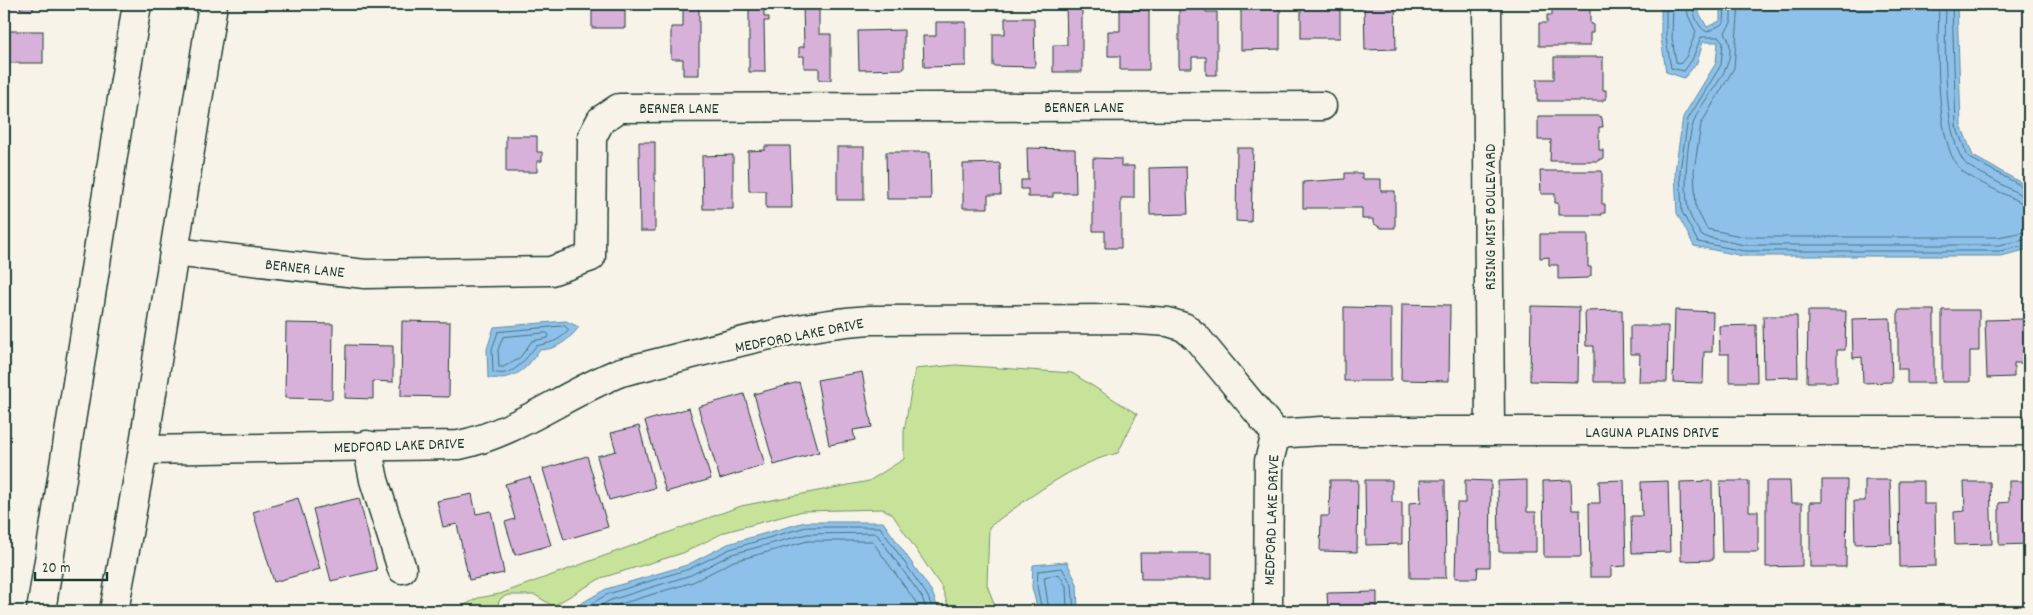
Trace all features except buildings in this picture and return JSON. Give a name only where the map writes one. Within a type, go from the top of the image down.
[{"type":"street","points":[[41,611],[137,4]]},
{"type":"street","points":[[114,611],[143,450],[213,4]]},
{"type":"street","name":"RISING MIST BOULEVARD","points":[[1488,4],[1490,430]]},
{"type":"street","name":"BERNER LANE","points":[[174,252],[365,274],[551,272],[591,257],[592,137],[601,120],[619,108],[1322,106]]},
{"type":"street","name":"MEDFORD LAKE DRIVE","points":[[143,450],[459,445],[480,440],[597,381],[621,372],[792,331],[845,322],[880,320],[1124,319],[1168,322],[1184,327],[1196,338],[1276,434],[1269,461],[1268,611]]},
{"type":"street","name":"LAGUNA PLAINS DRIVE","points":[[1276,434],[1321,431],[1490,430],[2029,431]]},
{"type":"street","points":[[367,445],[374,480],[402,569]]},
{"type":"green space","points":[[956,365],[1072,373],[1137,414],[1118,453],[1085,465],[1050,484],[989,527],[987,585],[997,611],[950,611],[942,588],[892,514],[883,509],[803,511],[725,532],[683,553],[601,578],[553,606],[535,595],[508,595],[501,598],[494,611],[453,611],[478,598],[500,594],[741,506],[869,481],[904,459],[904,431],[915,369]]},
{"type":"water","points":[[1661,4],[1698,4],[1698,11],[1707,27],[1720,21],[1720,4],[1957,4],[1961,125],[1973,156],[2029,187],[2029,249],[2001,256],[1743,256],[1694,246],[1677,213],[1675,171],[1683,117],[1716,63],[1718,42],[1703,42],[1697,63],[1684,78],[1666,72],[1661,38]]},
{"type":"water","points":[[566,321],[579,327],[566,340],[551,348],[539,350],[524,369],[512,376],[488,378],[487,349],[494,327]]},
{"type":"water","points":[[805,522],[883,522],[932,592],[939,611],[568,611],[606,589],[687,565],[728,544]]},
{"type":"water","points":[[1067,562],[1077,584],[1078,611],[1038,611],[1032,587],[1033,565]]},
{"type":"water","points":[[1454,606],[2029,608],[2029,611],[1449,611]]},
{"type":"water","points":[[508,607],[535,607],[540,611],[506,611]]}]
